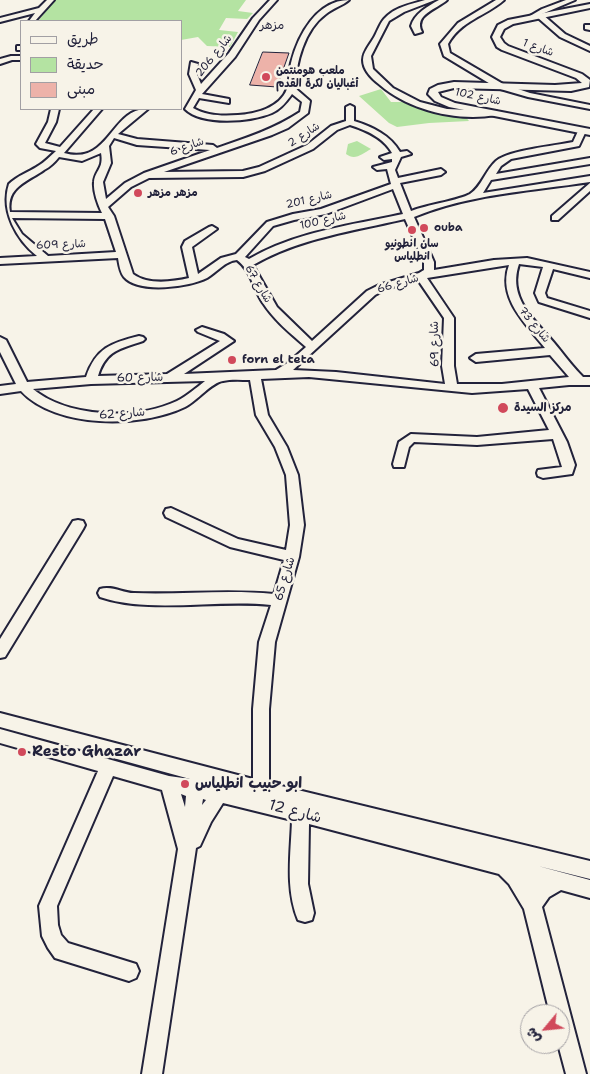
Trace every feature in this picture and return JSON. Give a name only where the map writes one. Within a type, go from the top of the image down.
[{"type":"main road","name":"شارع 1","points":[[500,86],[571,88],[586,85],[587,82],[579,76],[521,56],[500,45],[496,36],[501,27],[511,22],[590,6]]},
{"type":"main road","name":"شارع 102","points":[[500,86],[446,86],[433,91],[434,97],[443,102],[586,132]]},
{"type":"main road","points":[[576,144],[590,141]]},
{"type":"street","points":[[33,20],[51,0]]},
{"type":"street","name":"شارع 206","points":[[274,0],[259,12],[234,52],[198,93],[189,109],[192,112],[216,117],[240,117],[269,111],[278,106],[291,89]]},
{"type":"street","points":[[291,89],[291,80],[302,42],[313,24],[326,10],[346,0]]},
{"type":"street","points":[[432,0],[399,12],[387,20],[368,53],[366,62],[370,71],[393,92],[414,103],[457,113],[492,113]]},
{"type":"street","points":[[418,32],[415,26],[416,20],[431,7],[444,0]]},
{"type":"street","points":[[501,0],[460,24],[444,44],[447,54],[500,86],[528,96],[590,107]]},
{"type":"street","points":[[572,0],[544,10],[536,16],[555,32],[590,49]]},
{"type":"street","points":[[0,20],[41,9]]},
{"type":"street","points":[[573,42],[590,40]]},
{"type":"street","points":[[11,58],[20,48]]},
{"type":"street","points":[[0,51],[11,58]]},
{"type":"street","points":[[0,62],[11,58],[20,58]]},
{"type":"street","points":[[194,64],[193,74],[198,93],[226,101]]},
{"type":"street","name":"شارع 6","points":[[103,206],[128,185],[147,174],[269,133],[300,118],[306,108],[306,101],[291,89]]},
{"type":"street","points":[[350,107],[350,122],[366,127],[385,138],[390,142],[396,155],[392,170],[430,267],[421,278]]},
{"type":"street","points":[[55,110],[52,122],[40,144],[82,160],[90,158],[105,146],[119,127],[143,110]]},
{"type":"street","points":[[45,258],[15,232],[6,216],[4,202],[8,190],[44,166],[85,126],[97,110]]},
{"type":"street","name":"شارع 2","points":[[147,174],[243,174],[281,162],[310,147],[334,128],[350,122]]},
{"type":"street","points":[[562,146],[568,138],[568,129]]},
{"type":"street","points":[[472,197],[480,190],[498,164],[508,157],[576,144],[586,132]]},
{"type":"street","points":[[112,135],[137,142],[219,149]]},
{"type":"street","points":[[105,146],[107,163],[98,182],[103,206],[109,216],[122,255]]},
{"type":"street","points":[[384,157],[407,154]]},
{"type":"street","points":[[488,178],[590,160]]},
{"type":"street","points":[[377,167],[394,166]]},
{"type":"street","name":"شارع 201","points":[[243,261],[270,224],[293,216],[323,212],[396,183],[442,172]]},
{"type":"street","points":[[409,215],[429,207],[472,197],[590,179]]},
{"type":"street","points":[[555,218],[590,186]]},
{"type":"street","name":"شارع 100","points":[[243,261],[287,243],[409,215]]},
{"type":"street","points":[[6,216],[109,216]]},
{"type":"street","points":[[194,279],[187,247],[188,243],[212,230]]},
{"type":"street","name":"شارع 67","points":[[122,255],[128,275],[137,282],[154,284],[194,279],[205,275],[228,259],[243,261],[267,302],[282,321],[312,348]]},
{"type":"street","name":"شارع 609","points":[[0,260],[122,255]]},
{"type":"street","points":[[515,261],[549,265],[590,275]]},
{"type":"street","name":"شارع 66","points":[[280,373],[293,365],[375,291],[421,278],[476,266],[515,261]]},
{"type":"street","name":"شارع 73","points":[[515,261],[510,275],[511,290],[517,305],[555,350],[566,367],[584,380]]},
{"type":"street","points":[[549,265],[540,293],[542,300],[590,315]]},
{"type":"street","name":"شارع 69","points":[[421,278],[449,318],[448,366],[452,388]]},
{"type":"street","points":[[169,378],[228,341],[202,330]]},
{"type":"street","points":[[91,380],[98,358],[109,349],[139,339]]},
{"type":"street","points":[[0,340],[24,386]]},
{"type":"street","points":[[476,358],[555,350]]},
{"type":"street","points":[[564,381],[566,367]]},
{"type":"street","name":"شارع 60","points":[[0,390],[91,380],[255,376],[280,373],[452,388],[532,385],[584,380]]},
{"type":"street","name":"شارع 65","points":[[255,376],[262,415],[281,447],[292,475],[298,525],[292,557],[267,642],[261,709],[261,797]]},
{"type":"street","name":"شارع 62","points":[[24,386],[39,401],[56,408],[75,414],[104,416],[145,413],[177,405],[218,377]]},
{"type":"street","points":[[532,385],[564,449],[569,467],[567,471],[562,473],[543,473]]},
{"type":"street","points":[[399,464],[403,445],[411,438],[477,441],[557,434]]},
{"type":"street","points":[[172,513],[235,543],[292,557]]},
{"type":"street","points":[[0,652],[78,524]]},
{"type":"street","points":[[105,593],[132,599],[250,597],[278,600]]},
{"type":"street","name":"شارع 12","points":[[0,720],[197,782],[529,864],[590,870]]},
{"type":"street","name":"شارع 12","points":[[0,736],[169,784],[197,782],[219,795],[261,797]]},
{"type":"street","points":[[108,767],[48,906],[48,921],[55,945],[62,951],[129,972]]},
{"type":"street","points":[[152,1074],[197,782]]},
{"type":"street","points":[[169,784],[181,823],[186,854]]},
{"type":"street","points":[[186,854],[205,816],[219,795]]},
{"type":"street","points":[[303,807],[299,884],[305,912]]},
{"type":"street","name":"شارع 12","points":[[303,807],[504,866],[529,864],[559,881],[590,889]]},
{"type":"street","points":[[529,864],[532,905],[576,1074]]},
{"type":"street","points":[[504,866],[515,878],[532,905]]},
{"type":"street","points":[[532,905],[543,890],[559,881]]},
{"type":"green space","points":[[55,0],[246,0],[238,11],[253,13],[247,19],[226,18],[219,30],[238,32],[230,47],[207,46],[198,37],[182,40],[182,20],[39,20]]},
{"type":"green space","points":[[381,89],[391,102],[402,102],[432,112],[465,116],[469,121],[397,127],[389,123],[359,96]]},
{"type":"green space","points":[[357,141],[371,149],[355,157],[346,154],[348,144]]},
{"type":"building","points":[[263,52],[289,53],[277,87],[250,85]]},
{"type":"place","name":"ملعب هومنتمن أغباليان لكرة القدم","points":[[266,77]]},
{"type":"place","name":"مزهر مزهر","points":[[138,193]]},
{"type":"place","name":"ouba","points":[[424,228]]},
{"type":"place","name":"سان انطونيو انطلياس","points":[[412,230]]},
{"type":"place","name":"forn el teta","points":[[232,360]]},
{"type":"place","name":"مركز السيدة","points":[[503,408]]},
{"type":"place","name":"Resto Ghazar","points":[[22,752]]},
{"type":"place","name":"ابو حبيب انطلياس","points":[[185,784]]},
{"type":"district","name":"مزهر","points":[[272,26]]}]
